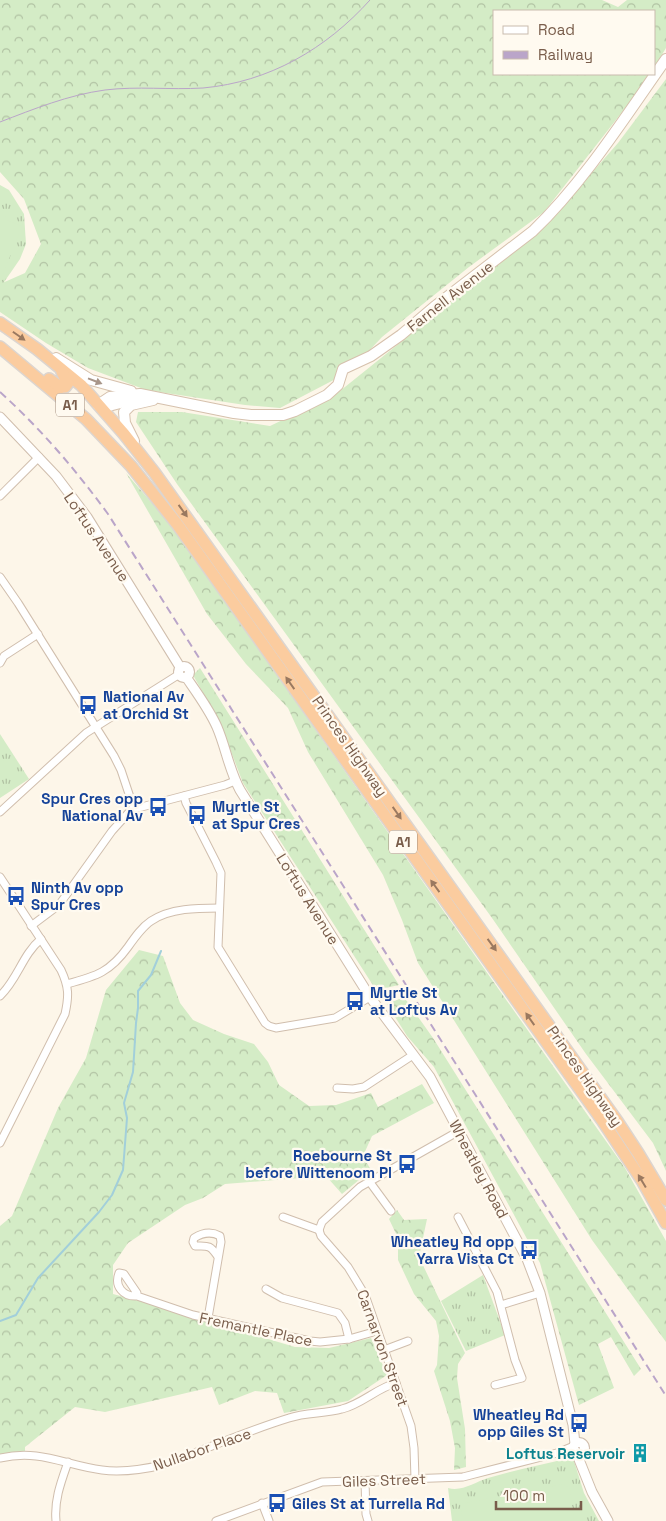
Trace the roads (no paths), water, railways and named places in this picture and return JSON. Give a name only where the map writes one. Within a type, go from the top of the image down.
[{"type":"highway","name":"Princes Highway","points":[[0,323],[37,349],[81,385],[154,472],[606,1105],[638,1152],[666,1200]]},
{"type":"highway","name":"Princes Highway","points":[[2,349],[86,419],[132,466],[177,524],[597,1112],[643,1182],[666,1223]]},
{"type":"highway","points":[[2,349],[27,362],[64,388],[68,383],[59,367]]},
{"type":"highway","points":[[66,401],[80,408],[99,408],[96,417],[98,423],[132,466]]},
{"type":"main road","name":"Farnell Avenue","points":[[656,74],[666,60]]},
{"type":"main road","name":"Farnell Avenue","points":[[99,408],[150,397],[234,413],[270,416],[295,412],[327,395],[338,385],[344,368],[371,356],[401,335],[546,219],[582,176],[655,75]]},
{"type":"main road","points":[[37,349],[91,380],[150,397]]},
{"type":"main road","points":[[150,397],[130,406],[124,412],[124,417],[127,428],[154,472]]},
{"type":"street","name":"Loftus Avenue","points":[[0,417],[56,476],[98,534],[182,673],[202,700],[216,726],[235,781],[370,997],[399,1037]]},
{"type":"street","points":[[0,496],[39,457]]},
{"type":"street","points":[[1,580],[38,634],[118,763],[134,809]]},
{"type":"street","points":[[0,663],[4,656],[38,634]]},
{"type":"street","points":[[0,812],[86,733],[182,673]]},
{"type":"street","points":[[31,926],[59,905],[120,821],[134,809],[235,781]]},
{"type":"street","points":[[184,796],[219,867],[221,880],[218,942],[220,951],[263,1021],[269,1026],[276,1028],[335,1018],[370,997]]},
{"type":"street","points":[[0,1143],[65,1014],[68,994],[67,984],[61,970],[1,879]]},
{"type":"street","points":[[67,984],[94,977],[112,966],[140,931],[152,920],[178,911],[219,908]]},
{"type":"street","points":[[0,996],[10,986],[28,952],[41,939]]},
{"type":"street","name":"Wheatley Road","points":[[399,1037],[430,1077],[527,1259],[540,1293],[577,1448],[592,1492],[608,1521]]},
{"type":"street","points":[[337,1088],[354,1089],[364,1087],[413,1055]]},
{"type":"street","points":[[283,1217],[319,1230],[322,1222],[348,1197],[369,1181],[459,1132]]},
{"type":"street","points":[[369,1181],[391,1211]]},
{"type":"street","points":[[458,1217],[493,1282],[522,1378],[495,1385]]},
{"type":"street","name":"Carnarvon Street","points":[[319,1230],[321,1236],[348,1267],[361,1287],[413,1436],[415,1479]]},
{"type":"street","points":[[208,1318],[218,1257]]},
{"type":"street","points":[[266,1289],[282,1298],[338,1313],[345,1323],[349,1339]]},
{"type":"street","points":[[501,1304],[540,1293]]},
{"type":"street","name":"Fremantle Place","points":[[137,1296],[193,1315],[310,1341],[320,1342],[349,1339],[377,1330]]},
{"type":"street","points":[[384,1350],[408,1341]]},
{"type":"street","name":"Nullabor Place","points":[[0,1458],[32,1455],[116,1471],[158,1466],[290,1417],[349,1407],[384,1387],[396,1383]]},
{"type":"street","name":"Giles Street","points":[[216,1521],[322,1482],[463,1477],[577,1448]]},
{"type":"street","points":[[56,1521],[55,1504],[68,1462]]},
{"type":"street","points":[[365,1481],[368,1521]]},
{"type":"street","points":[[262,1503],[269,1521]]},
{"type":"waterway","points":[[0,1321],[16,1315],[38,1278],[99,1212],[112,1195],[123,1170],[127,1118],[124,1103],[133,1072],[138,991],[151,975],[161,951]]},
{"type":"tram line","points":[[0,122],[51,103],[91,92],[129,88],[203,88],[251,79],[295,60],[315,48],[335,34],[370,0]]},
{"type":"railway","points":[[0,392],[30,420],[57,450],[108,514],[666,1396]]},
{"type":"place","name":"National Av at Orchid St","points":[[88,705]]},
{"type":"place","name":"Spur Cres opp National Av","points":[[158,807]]},
{"type":"place","name":"Myrtle St at Spur Cres","points":[[197,815]]},
{"type":"place","name":"Ninth Av opp Spur Cres","points":[[16,896]]},
{"type":"place","name":"Myrtle St at Loftus Av","points":[[355,1001]]},
{"type":"place","name":"Roebourne St before Wittenoom Pl","points":[[407,1164]]},
{"type":"place","name":"Wheatley Rd opp Yarra Vista Ct","points":[[529,1250]]},
{"type":"place","name":"Wheatley Rd opp Giles St","points":[[579,1423]]},
{"type":"place","name":"Loftus Reservoir","points":[[640,1453]]},
{"type":"place","name":"Giles St at Turrella Rd","points":[[277,1503]]}]
